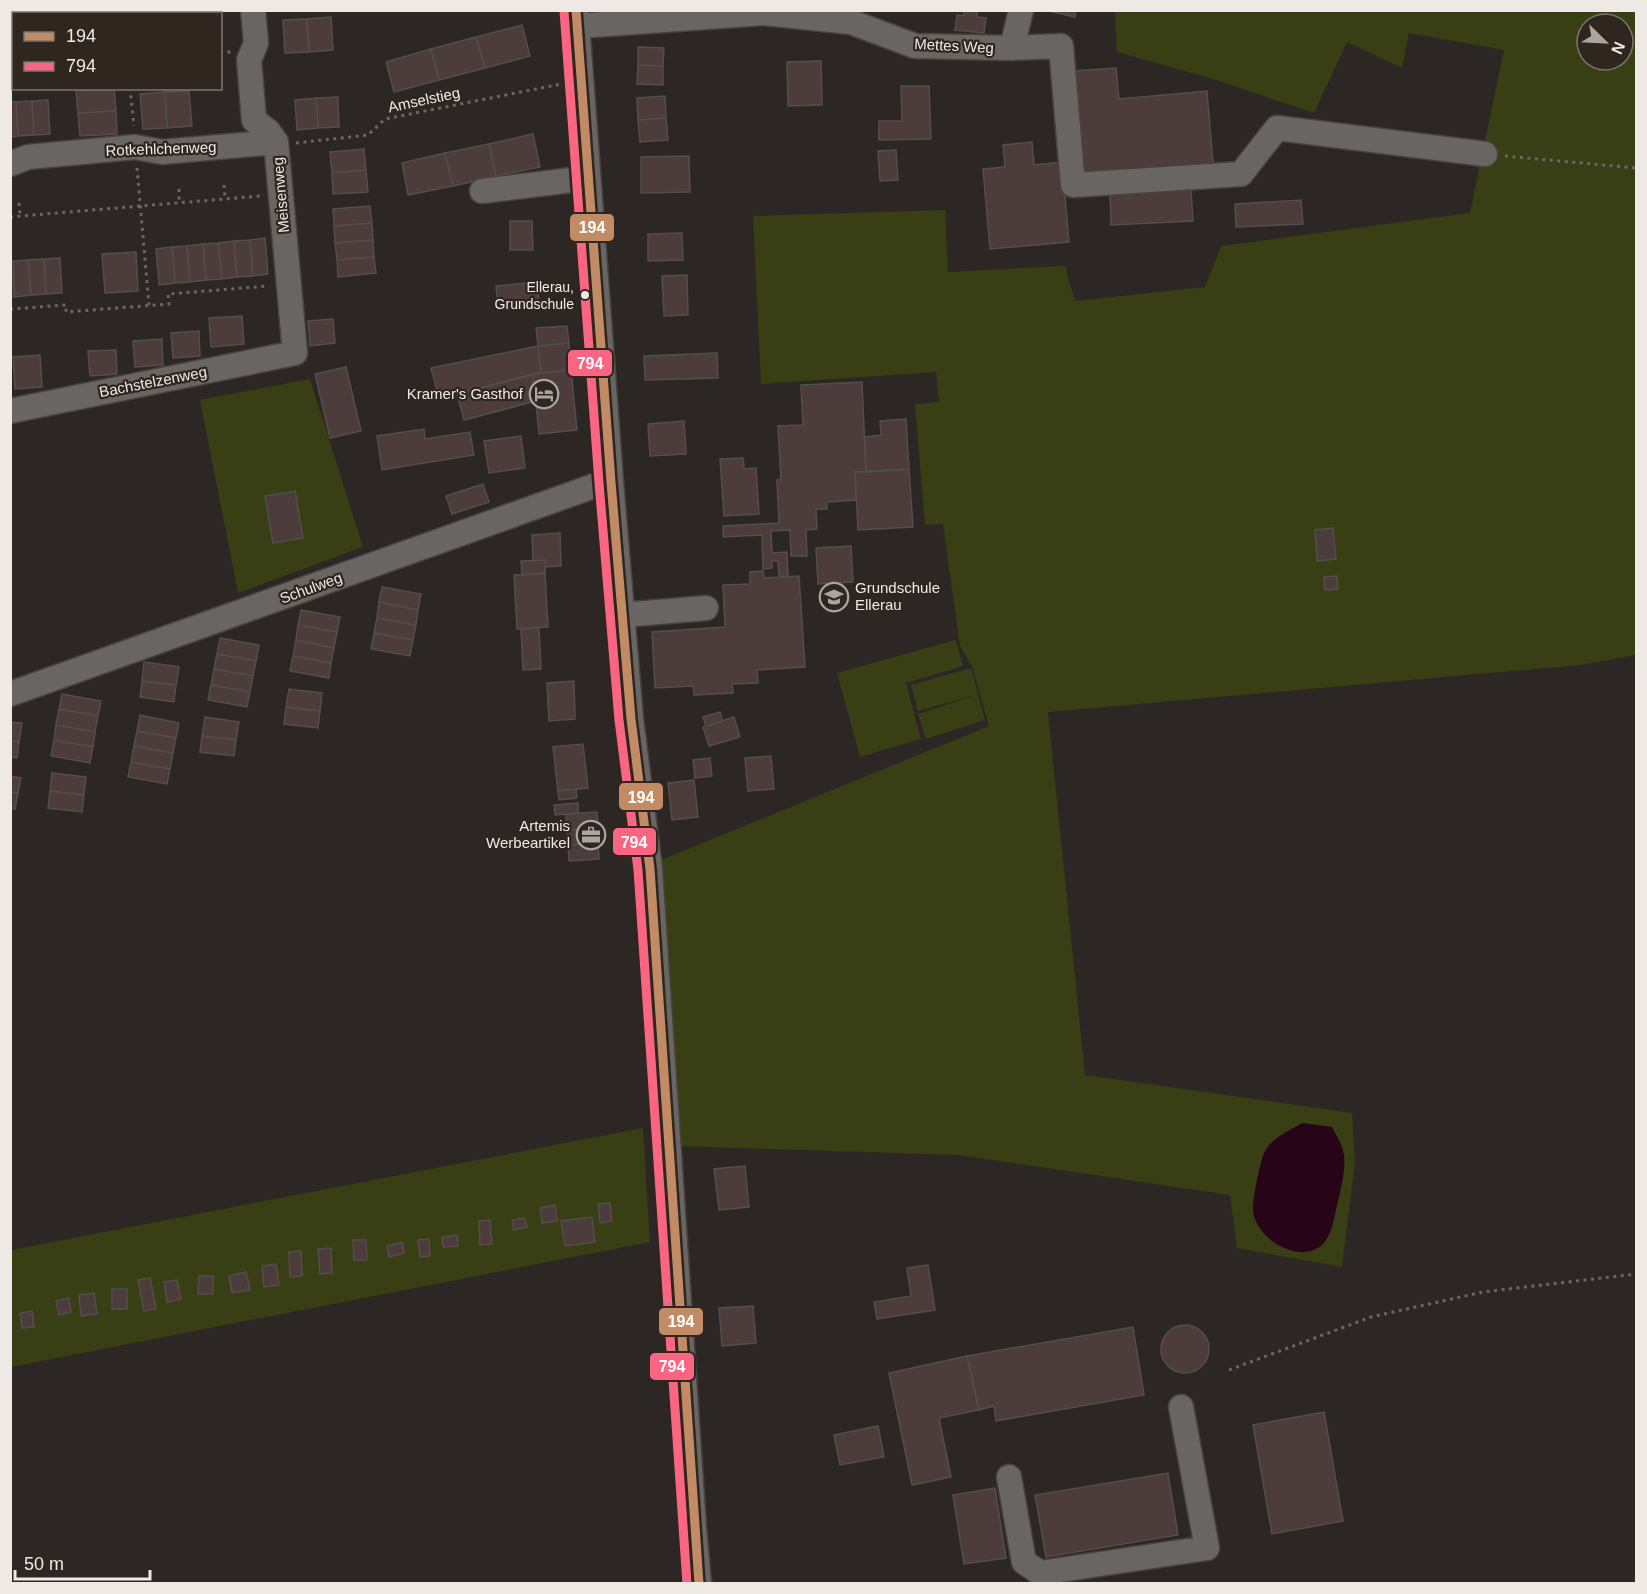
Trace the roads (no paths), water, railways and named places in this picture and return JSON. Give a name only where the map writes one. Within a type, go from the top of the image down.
[{"type":"street","name":"Meisenweg","points":[[253,10],[256,43],[249,60],[254,120],[268,131],[276,142],[295,353]]},
{"type":"street","points":[[1012,48],[1021,10]]},
{"type":"street","name":"Mettes Weg","points":[[577,18],[764,13],[851,22],[915,46],[1012,48],[1061,46],[1073,185],[1241,174],[1277,128],[1485,154]]},
{"type":"street","points":[[577,18],[622,615],[631,719],[650,869],[699,1584]]},
{"type":"street","name":"Rotkehlchenweg","points":[[10,164],[28,157],[135,147],[162,152],[276,142]]},
{"type":"street","points":[[482,190],[588,178]]},
{"type":"street","name":"Bachstelzenweg","points":[[10,411],[295,353]]},
{"type":"street","name":"Schulweg","points":[[10,694],[594,486],[611,482]]},
{"type":"street","points":[[622,615],[706,608]]},
{"type":"street","points":[[1009,1477],[1024,1562],[1040,1573],[1207,1548],[1181,1407]]},
{"type":"place","name":"Ellerau, Grundschule","points":[[585,295]]},
{"type":"place","name":"Kramer's Gasthof","points":[[544,394]]},
{"type":"place","name":"Grundschule Ellerau","points":[[834,597]]},
{"type":"place","name":"Artemis Werbeartikel","points":[[591,835]]}]
